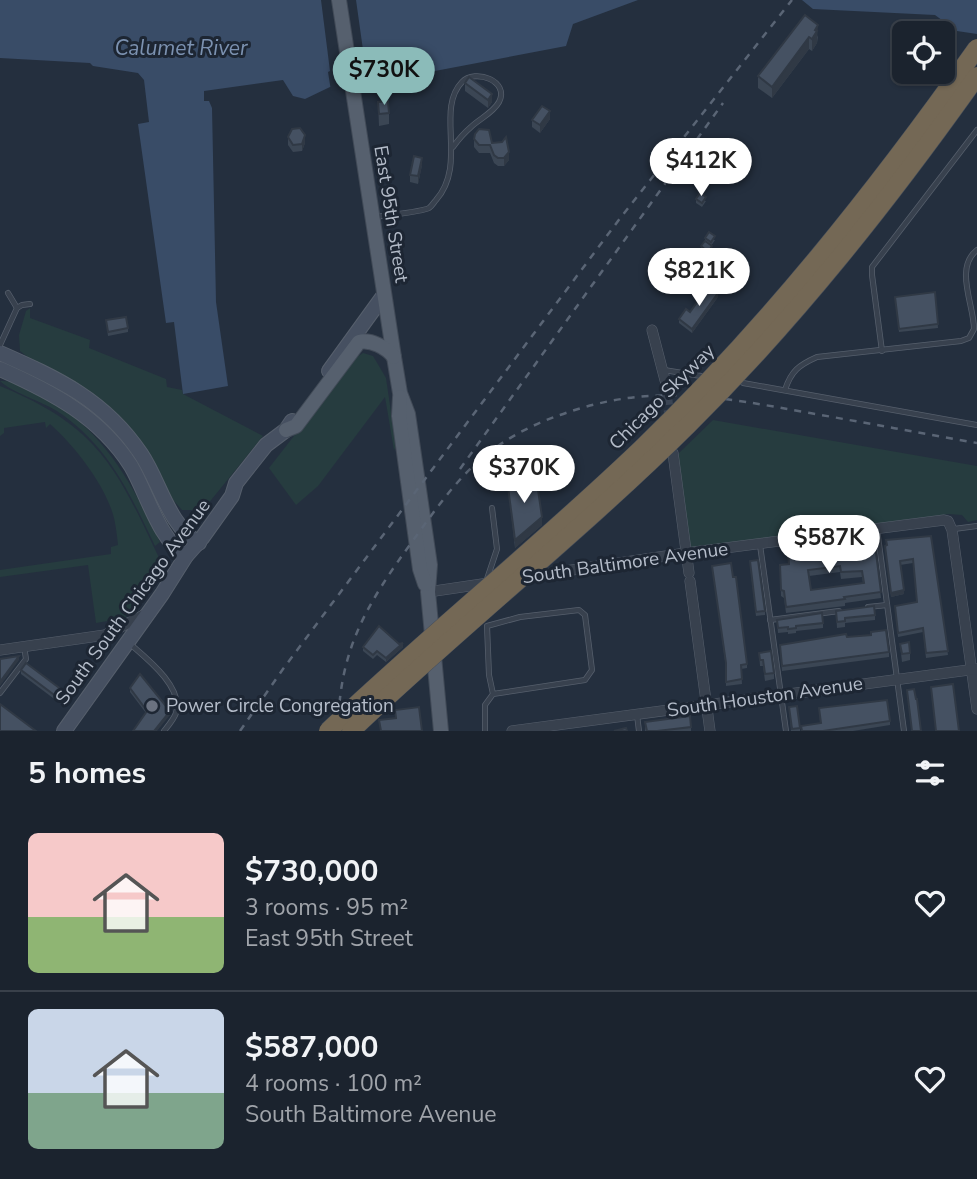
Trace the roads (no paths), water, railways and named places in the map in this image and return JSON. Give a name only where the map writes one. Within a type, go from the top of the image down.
[{"type":"highway","name":"Chicago Skyway","points":[[328,731],[640,449],[745,343],[880,182],[977,48]]},
{"type":"highway","name":"Chicago Skyway","points":[[351,731],[651,461],[726,387],[841,257],[893,192],[977,76]]},
{"type":"main road","name":"East 95th Street","points":[[339,0],[384,295],[400,393],[408,414],[430,565],[428,592],[441,731]]},
{"type":"main road","name":"South South Chicago Avenue","points":[[64,731],[151,610],[186,556],[232,496],[242,490],[384,295]]},
{"type":"main road","points":[[281,433],[296,426],[359,342],[365,341],[380,346],[394,357]]},
{"type":"main road","points":[[0,353],[70,385],[109,416],[143,457],[179,525],[199,542]]},
{"type":"main road","points":[[0,369],[62,398],[115,444],[130,465],[171,544],[186,556]]},
{"type":"street","points":[[652,330],[666,380]]},
{"type":"street","points":[[673,453],[710,731]]},
{"type":"street","name":"South Baltimore Avenue","points":[[428,592],[686,553],[938,520],[950,526]]},
{"type":"street","points":[[950,526],[974,669],[977,709]]},
{"type":"street","points":[[0,650],[105,635],[128,625],[151,610]]},
{"type":"street","points":[[105,635],[124,647]]},
{"type":"street","name":"South Houston Avenue","points":[[517,731],[974,669]]},
{"type":"lane","points":[[372,218],[429,208],[441,194],[448,180],[453,147],[450,116],[454,92],[466,78],[478,76],[489,79],[499,86],[501,91],[498,105],[470,128],[453,147]]},
{"type":"lane","points":[[882,351],[872,267],[977,130]]},
{"type":"lane","points":[[785,390],[800,364],[817,357],[882,351],[969,338],[974,329],[967,286],[967,263],[977,250]]},
{"type":"lane","points":[[8,293],[17,309]]},
{"type":"lane","points":[[0,345],[17,309],[30,304]]},
{"type":"lane","points":[[662,369],[701,376]]},
{"type":"lane","points":[[743,383],[977,425]]},
{"type":"lane","points":[[486,583],[497,549],[492,508]]},
{"type":"lane","points":[[950,526],[977,526]]},
{"type":"lane","points":[[877,528],[904,731]]},
{"type":"lane","points":[[760,544],[786,731]]},
{"type":"lane","points":[[861,608],[887,605]]},
{"type":"lane","points":[[485,731],[485,705],[493,694],[585,680],[592,670],[585,615],[579,610],[556,611],[487,626],[489,676],[493,694]]},
{"type":"lane","points":[[770,620],[848,610]]},
{"type":"lane","points":[[0,693],[26,659],[24,646]]},
{"type":"lane","points":[[124,647],[155,666],[170,686],[177,708],[164,731]]},
{"type":"lane","points":[[637,714],[639,731]]},
{"type":"water","name":"Calumet River","points":[[0,0],[638,0],[573,24],[566,46],[377,82],[330,87],[305,99],[293,96],[283,80],[204,91],[204,101],[209,101],[212,108],[216,302],[228,386],[183,394],[174,322],[166,323],[138,124],[149,122],[144,80],[138,73],[93,66],[90,63],[0,58]]},
{"type":"water","points":[[802,0],[977,0],[977,34],[957,31],[955,21],[943,21],[935,15],[813,9]]},
{"type":"tunnel","points":[[665,380],[670,421]]},
{"type":"railway","points":[[240,731],[283,669],[618,221],[792,0]]},
{"type":"railway","points":[[460,469],[723,103]]},
{"type":"railway","points":[[338,731],[344,675],[350,651],[382,585],[430,516],[466,474],[503,442],[541,423],[593,405],[655,396],[685,396],[745,402],[977,443]]},
{"type":"place","name":"Power Circle Congregation","points":[[152,706]]}]
